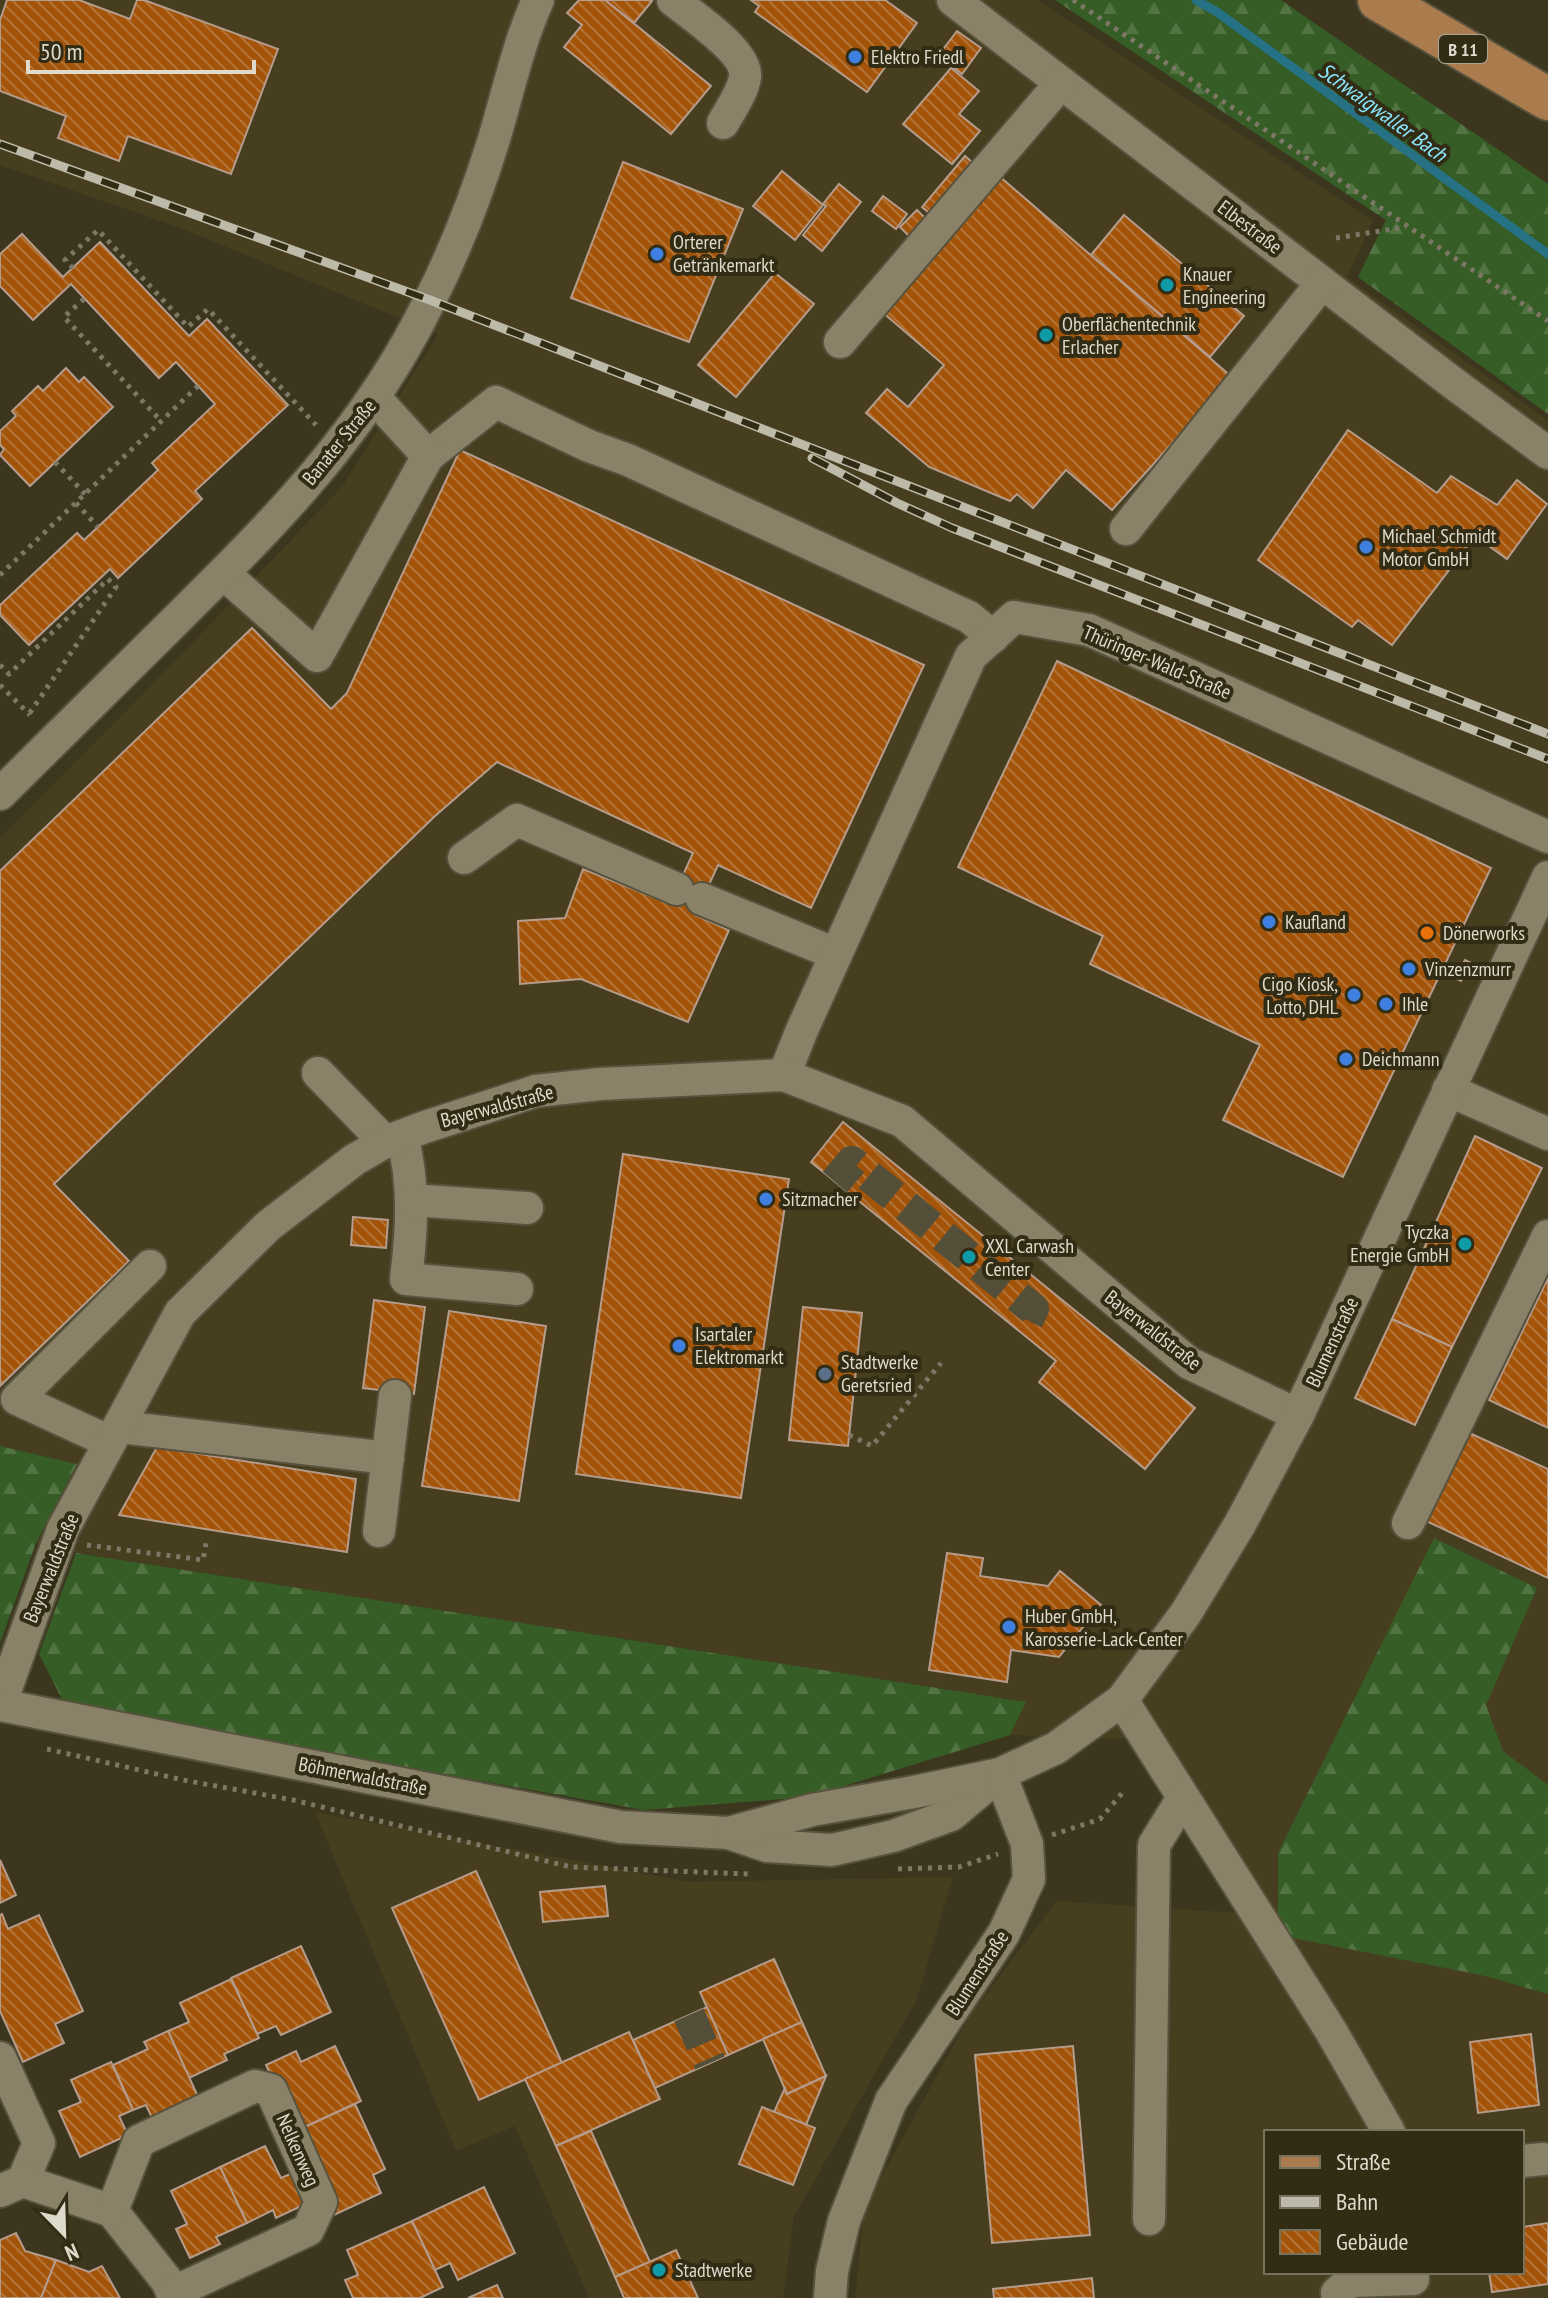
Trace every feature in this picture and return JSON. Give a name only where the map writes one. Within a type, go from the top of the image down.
[{"type":"main road","name":"B 11","points":[[1379,0],[1548,99]]},
{"type":"street","name":"Banater Straße","points":[[0,794],[223,573],[338,448],[375,398],[430,300],[461,228],[538,0]]},
{"type":"street","points":[[673,0],[735,51],[745,70],[745,81],[723,123]]},
{"type":"street","name":"Elbestraße","points":[[953,0],[1548,453]]},
{"type":"street","points":[[840,342],[1061,83]]},
{"type":"street","points":[[1126,529],[1322,283]]},
{"type":"street","points":[[375,398],[428,456]]},
{"type":"street","points":[[223,573],[317,656],[428,456],[496,402],[969,617],[993,637]]},
{"type":"street","name":"Thüringer-Wald-Straße","points":[[784,1075],[971,656],[1014,617],[1089,630],[1548,837]]},
{"type":"street","points":[[464,858],[517,820],[836,954]]},
{"type":"street","name":"Blumenstraße","points":[[830,2298],[832,2271],[844,2221],[891,2101],[1004,1933],[1029,1879],[1027,1844],[1000,1774],[1056,1748],[1122,1700],[1186,1613],[1240,1524],[1298,1415],[1548,877]]},
{"type":"street","points":[[318,1073],[393,1139],[409,1162],[413,1221],[406,1279],[517,1289]]},
{"type":"street","name":"Bayerwaldstraße","points":[[0,1705],[59,1539],[180,1313],[268,1226],[354,1160],[393,1139],[536,1091],[600,1084],[784,1075],[902,1121],[1189,1363],[1298,1415]]},
{"type":"street","points":[[1448,1090],[1548,1134]]},
{"type":"street","points":[[411,1200],[527,1208]]},
{"type":"street","points":[[1408,1523],[1548,1236]]},
{"type":"street","points":[[150,1266],[17,1399],[115,1434],[388,1458]]},
{"type":"street","points":[[379,1531],[395,1396]]},
{"type":"street","points":[[1122,1700],[1331,2031],[1388,2130]]},
{"type":"street","name":"Böhmerwaldstraße","points":[[0,1705],[621,1827],[729,1833],[767,1846],[832,1850],[893,1836],[951,1815],[1000,1774]]},
{"type":"street","name":"Böhmerwaldstraße","points":[[729,1833],[812,1810],[1000,1774]]},
{"type":"street","points":[[1149,2219],[1154,1845],[1183,1798]]},
{"type":"street","points":[[0,2058],[39,2143],[12,2186],[112,2211]]},
{"type":"street","name":"Nelkenweg","points":[[255,2086],[271,2090],[321,2202],[308,2230],[174,2296],[167,2281],[112,2211],[139,2141],[255,2086]]},
{"type":"street","points":[[1338,2298],[1337,2293],[1351,2281],[1413,2283]]},
{"type":"path","points":[[1073,0],[1548,321]]},
{"type":"path","points":[[1336,238],[1407,227]]},
{"type":"path","points":[[73,268],[65,260],[98,230],[188,327],[208,309],[241,350],[338,448]]},
{"type":"path","points":[[84,299],[64,317],[161,421]]},
{"type":"path","points":[[0,575],[198,386]]},
{"type":"path","points":[[55,462],[85,494]]},
{"type":"path","points":[[76,503],[98,527]]},
{"type":"path","points":[[0,665],[9,674],[108,579],[116,587],[27,712],[0,685]]},
{"type":"path","points":[[849,1435],[872,1446],[941,1363]]},
{"type":"path","points":[[59,1539],[203,1560],[206,1543]]},
{"type":"shaded area","points":[[0,0],[1037,0],[1373,221],[1347,277],[1548,420],[1548,2298],[855,2298],[864,2208],[972,2012],[1057,1901],[1267,1915],[1164,1740],[1010,1735],[1025,1702],[76,1553],[36,1543],[77,1464],[0,1446],[0,838],[342,487],[438,334],[178,227],[0,165]]},
{"type":"shaded area","points":[[315,1812],[689,1882],[953,1877],[916,2001],[794,2217],[783,2298],[589,2298],[515,2126],[456,2151]]},
{"type":"green space","points":[[1055,0],[1281,0],[1548,184],[1548,414],[1358,277],[1386,220]]},
{"type":"green space","points":[[0,1446],[77,1464],[36,1543],[0,1643]]},
{"type":"green space","points":[[1434,1538],[1537,1588],[1486,1705],[1503,1751],[1548,1785],[1548,1994],[1481,1975],[1278,1935],[1278,1853]]},
{"type":"green space","points":[[76,1553],[1026,1702],[1010,1735],[808,1797],[644,1810],[66,1707],[39,1654]]},
{"type":"building","points":[[7,0],[79,0],[130,19],[137,0],[144,0],[278,49],[231,174],[128,136],[119,161],[58,138],[66,116],[0,91],[0,20]]},
{"type":"building","points":[[579,0],[605,0],[711,86],[671,134],[564,47],[582,25],[567,13]]},
{"type":"building","points":[[605,0],[650,0],[652,1],[634,23]]},
{"type":"building","name":"Elektro Friedl","points":[[751,0],[885,0],[917,23],[867,92],[755,12],[759,6]]},
{"type":"building","points":[[957,31],[981,48],[962,74],[938,56]]},
{"type":"building","points":[[951,68],[979,91],[959,114],[980,131],[952,164],[903,124]]},
{"type":"building","points":[[965,156],[980,169],[938,220],[922,207]]},
{"type":"building","name":"Orterer Getränkemarkt","points":[[623,162],[743,209],[689,342],[571,298]]},
{"type":"building","points":[[782,171],[823,205],[795,240],[753,206]]},
{"type":"building","name":"Oberflächentechnik Erlacher","points":[[999,176],[1232,377],[1112,510],[1066,470],[1033,508],[1017,494],[1010,501],[929,467],[866,413],[887,389],[908,407],[944,365],[882,312]]},
{"type":"building","points":[[839,184],[861,202],[822,251],[803,235]]},
{"type":"building","points":[[883,196],[907,214],[896,229],[872,211]]},
{"type":"building","points":[[917,210],[934,227],[917,244],[900,227]]},
{"type":"building","name":"Knauer Engineering","points":[[1124,215],[1244,316],[1210,357],[1091,255]]},
{"type":"building","points":[[22,234],[63,277],[100,242],[189,336],[207,319],[288,405],[195,491],[202,499],[118,578],[110,569],[29,645],[0,615],[0,605],[77,533],[84,540],[98,527],[158,470],[152,463],[215,404],[176,362],[159,378],[71,284],[33,320],[0,286],[0,254]]},
{"type":"building","points":[[775,273],[814,304],[736,397],[698,365]]},
{"type":"building","points":[[66,368],[79,382],[84,377],[113,407],[30,486],[0,455],[4,449],[0,445],[0,431],[16,416],[12,411],[38,386],[43,391]]},
{"type":"building","name":"Michael Schmidt Motor GmbH","points":[[1348,430],[1437,493],[1451,476],[1497,505],[1517,480],[1547,504],[1507,559],[1475,536],[1392,645],[1358,620],[1352,627],[1258,560]]},
{"type":"building","points":[[460,450],[924,665],[811,908],[718,865],[695,915],[729,930],[688,1022],[581,979],[520,984],[518,921],[565,918],[583,869],[670,904],[693,853],[497,762],[435,816],[54,1184],[129,1261],[0,1386],[0,871],[252,628],[331,709],[347,693]]},
{"type":"building","name":"Kaufland","points":[[1057,661],[1491,868],[1343,1177],[1223,1120],[1260,1045],[1090,964],[1103,936],[958,867]]},
{"type":"building","points":[[1465,960],[1471,963],[1461,981],[1455,978]]},
{"type":"building","name":"XXL Carwash Center","points":[[843,1122],[1195,1408],[1145,1469],[1039,1382],[1056,1361],[811,1162]]},
{"type":"building","name":"Tyczka Energie GmbH","points":[[1475,1136],[1542,1168],[1452,1347],[1392,1319]]},
{"type":"building","name":"Isartaler Elektromarkt","points":[[623,1154],[789,1179],[741,1498],[576,1474]]},
{"type":"building","points":[[353,1217],[388,1220],[386,1248],[351,1245]]},
{"type":"building","points":[[1548,1278],[1548,1428],[1489,1400]]},
{"type":"building","points":[[374,1300],[425,1307],[414,1394],[363,1388]]},
{"type":"building","name":"Stadtwerke Geretsried","points":[[803,1307],[862,1313],[848,1446],[789,1440]]},
{"type":"building","points":[[449,1311],[546,1326],[519,1501],[422,1486]]},
{"type":"building","points":[[1392,1319],[1452,1347],[1415,1425],[1355,1398]]},
{"type":"building","points":[[1465,1431],[1548,1469],[1548,1578],[1424,1520]]},
{"type":"building","points":[[157,1447],[356,1479],[347,1552],[119,1515]]},
{"type":"building","name":"Huber GmbH, Karosserie-Lack-Center","points":[[947,1553],[983,1558],[980,1576],[1048,1586],[1060,1571],[1101,1605],[1059,1657],[1011,1650],[1007,1682],[929,1670]]},
{"type":"building","points":[[0,1860],[16,1895],[0,1903]]},
{"type":"building","points":[[476,1871],[562,2063],[479,2100],[392,1908]]},
{"type":"building","points":[[605,1886],[608,1916],[543,1922],[540,1892]]},
{"type":"building","points":[[2,1914],[8,1929],[39,1915],[83,2011],[55,2024],[64,2043],[23,2062],[0,2011]]},
{"type":"building","points":[[301,1946],[331,2012],[281,2035],[276,2026],[257,2034],[231,1978]]},
{"type":"building","points":[[774,1959],[802,2022],[728,2055],[700,1992]]},
{"type":"building","points":[[231,1979],[259,2038],[224,2054],[227,2060],[189,2078],[168,2031],[189,2022],[180,2003]]},
{"type":"building","points":[[707,2007],[728,2055],[655,2088],[633,2040]]},
{"type":"building","points":[[802,2022],[826,2076],[787,2094],[763,2039]]},
{"type":"building","points":[[168,2031],[200,2101],[154,2122],[146,2105],[133,2110],[113,2065],[148,2049],[144,2042]]},
{"type":"building","points":[[629,2032],[660,2099],[556,2146],[525,2079]]},
{"type":"building","points":[[1531,2034],[1539,2105],[1478,2113],[1470,2042]]},
{"type":"building","points":[[335,2046],[361,2101],[296,2131],[266,2065],[296,2051],[301,2062]]},
{"type":"building","points":[[1073,2046],[1090,2235],[992,2243],[975,2055]]},
{"type":"building","points":[[111,2062],[133,2110],[119,2116],[128,2135],[80,2157],[59,2111],[81,2102],[71,2080]]},
{"type":"building","points":[[826,2076],[806,2125],[774,2112],[785,2088],[787,2094]]},
{"type":"building","points":[[355,2104],[385,2169],[373,2175],[381,2193],[334,2215],[296,2131]]},
{"type":"building","points":[[762,2107],[815,2128],[793,2185],[739,2164]]},
{"type":"building","points":[[591,2131],[650,2262],[615,2277],[556,2146]]},
{"type":"building","points":[[265,2146],[281,2178],[297,2171],[312,2201],[276,2218],[273,2210],[247,2223],[220,2167]]},
{"type":"building","points":[[220,2167],[247,2223],[216,2237],[220,2244],[190,2258],[176,2229],[187,2224],[171,2191]]},
{"type":"building","points":[[484,2187],[515,2253],[458,2280],[450,2263],[435,2270],[412,2221]]},
{"type":"building","points":[[412,2221],[443,2287],[420,2298],[353,2298],[345,2280],[358,2275],[347,2250]]},
{"type":"building","points":[[1548,2223],[1548,2284],[1492,2292],[1489,2274],[1524,2274],[1524,2227]]},
{"type":"building","points":[[16,2233],[25,2251],[56,2260],[41,2298],[0,2298],[0,2240]]},
{"type":"building","name":"Stadtwerke","points":[[676,2250],[698,2298],[624,2298],[615,2277]]},
{"type":"building","points":[[56,2260],[89,2272],[102,2266],[120,2298],[41,2298]]},
{"type":"building","points":[[1092,2278],[1094,2298],[994,2298],[993,2289]]},
{"type":"building","points":[[497,2285],[503,2298],[468,2298]]},
{"type":"waterway","name":"Schwaigwaller Bach","points":[[1196,0],[1217,12],[1548,254]]},
{"type":"tunnel","points":[[835,1182],[852,1162],[1033,1309],[1021,1333]]},
{"type":"tunnel","points":[[689,2015],[710,2063]]},
{"type":"railway","points":[[0,144],[430,300],[1548,734]]},
{"type":"railway","points":[[812,458],[952,528],[1548,759]]},
{"type":"place","name":"Elektro Friedl","points":[[855,57]]},
{"type":"place","name":"Orterer Getränkemarkt","points":[[657,254]]},
{"type":"place","name":"Knauer Engineering","points":[[1167,285]]},
{"type":"place","name":"Oberflächentechnik Erlacher","points":[[1046,335]]},
{"type":"place","name":"Michael Schmidt Motor GmbH","points":[[1366,547]]},
{"type":"place","name":"Kaufland","points":[[1269,922]]},
{"type":"place","name":"Dönerworks","points":[[1427,933]]},
{"type":"place","name":"Vinzenzmurr","points":[[1409,969]]},
{"type":"place","name":"Cigo Kiosk, Lotto, DHL","points":[[1354,995]]},
{"type":"place","name":"Ihle","points":[[1386,1004]]},
{"type":"place","name":"Deichmann","points":[[1346,1059]]},
{"type":"place","name":"Sitzmacher","points":[[766,1199]]},
{"type":"place","name":"Tyczka Energie GmbH","points":[[1465,1244]]},
{"type":"place","name":"XXL Carwash Center","points":[[969,1257]]},
{"type":"place","name":"Isartaler Elektromarkt","points":[[679,1346]]},
{"type":"place","name":"Stadtwerke Geretsried","points":[[825,1374]]},
{"type":"place","name":"Huber GmbH, Karosserie-Lack-Center","points":[[1009,1627]]},
{"type":"place","name":"Stadtwerke","points":[[659,2270]]}]
